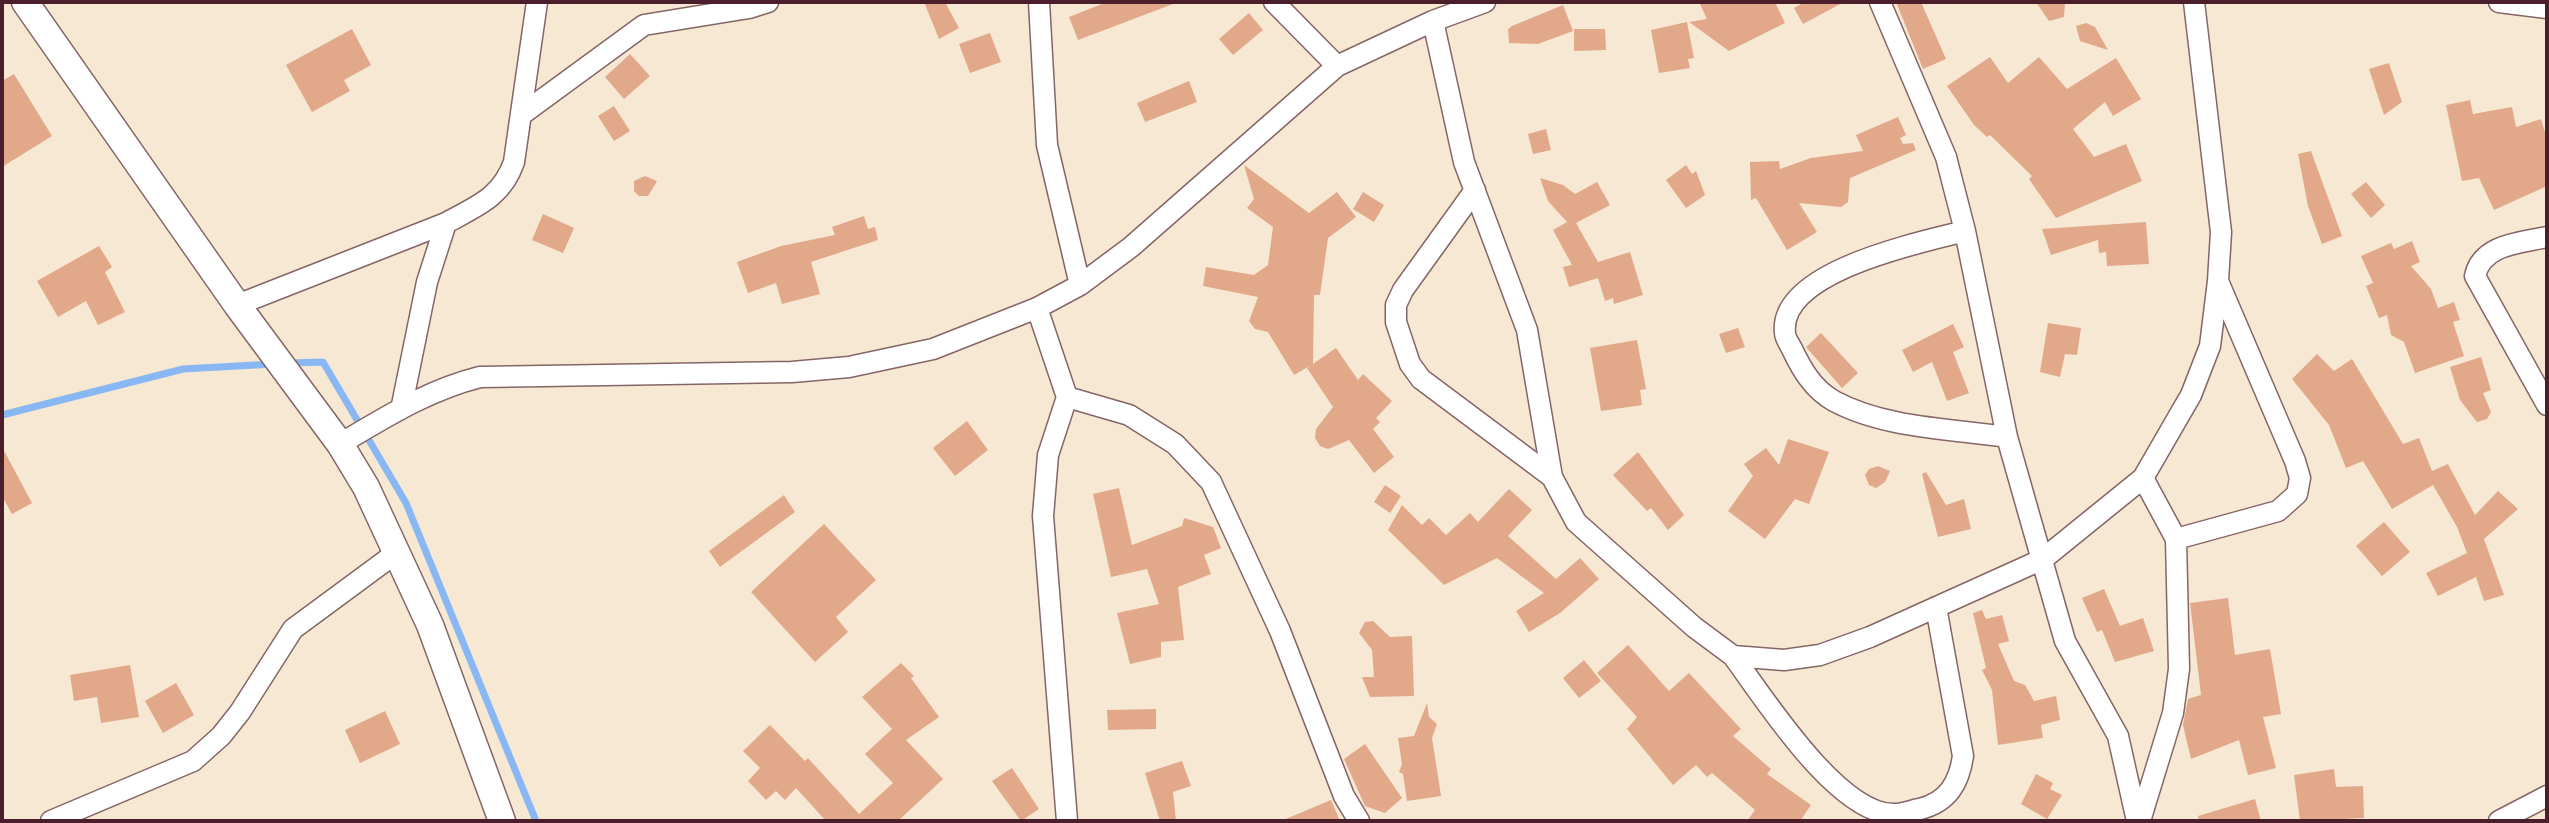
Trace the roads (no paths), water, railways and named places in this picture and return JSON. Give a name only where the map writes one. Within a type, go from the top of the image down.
[{"type":"street","points":[[25,2],[237,305],[340,444],[366,487],[430,625],[502,821]]},
{"type":"street","points":[[237,305],[446,223],[495,196],[508,182],[514,162],[537,2]]},
{"type":"street","points":[[521,115],[644,25],[749,8],[768,2]]},
{"type":"street","points":[[1039,2],[1049,159],[1080,285]]},
{"type":"street","points":[[1274,2],[1337,66]]},
{"type":"street","points":[[340,444],[402,405],[452,384],[480,377],[792,372],[849,367],[933,349],[1037,308],[1080,285],[1131,247],[1337,66],[1433,21],[1485,2]]},
{"type":"street","points":[[1880,2],[1946,157],[1965,231],[2007,437],[2065,641],[2118,736],[2138,821]]},
{"type":"street","points":[[1733,656],[1784,660],[1820,655],[1936,607],[2043,559],[2143,478],[2191,395],[2210,346],[2218,281],[2221,232],[2194,2]]},
{"type":"street","points":[[2499,2],[2547,8]]},
{"type":"street","points":[[1433,21],[1464,162],[1527,330],[1552,477],[1576,522],[1694,627],[1733,656],[1815,765],[1837,786],[1866,804],[1894,815],[1932,806],[1950,793],[1960,776],[1963,756],[1936,607]]},
{"type":"street","points":[[1475,190],[1403,290],[1396,305],[1399,333],[1410,364],[1421,379],[1552,477]]},
{"type":"street","points":[[402,405],[427,282],[446,223]]},
{"type":"street","points":[[1965,231],[1861,259],[1807,288],[1792,305],[1785,332],[1801,369],[1816,387],[1834,401],[1883,418],[2007,437]]},
{"type":"street","points":[[2547,237],[2488,253],[2478,264],[2475,276],[2547,405]]},
{"type":"street","points":[[2176,539],[2278,511],[2297,494],[2300,478],[2218,281]]},
{"type":"street","points":[[1037,308],[1067,397],[1048,455],[1043,516],[1067,821]]},
{"type":"street","points":[[1067,397],[1129,415],[1175,444],[1211,482],[1280,631],[1344,796],[1359,821]]},
{"type":"street","points":[[2138,821],[2173,713],[2179,669],[2176,539],[2143,478]]},
{"type":"street","points":[[51,821],[193,761],[221,736],[240,712],[271,658],[293,629],[396,553]]},
{"type":"street","points":[[2499,821],[2547,796]]},
{"type":"waterway","points":[[290,363],[323,362],[406,503],[536,821]]},
{"type":"waterway","points":[[2,415],[183,369],[274,364]]}]
